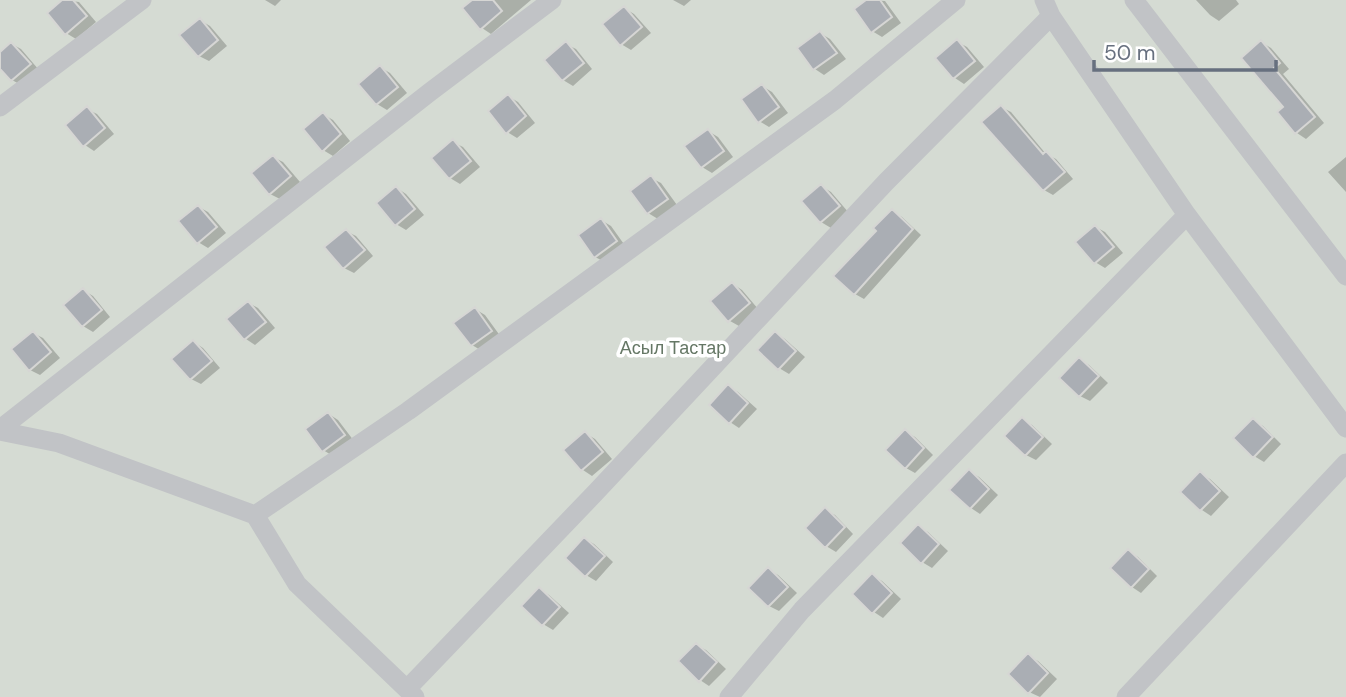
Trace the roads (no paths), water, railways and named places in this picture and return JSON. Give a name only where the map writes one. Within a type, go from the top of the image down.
[{"type":"street","points":[[0,107],[142,0]]},
{"type":"street","points":[[0,430],[419,100],[552,0]]},
{"type":"street","points":[[255,515],[408,411],[835,100],[956,0]]},
{"type":"street","points":[[1134,0],[1346,276]]},
{"type":"street","points":[[0,430],[59,443],[255,515],[297,584],[411,693],[1047,8],[1187,215],[1346,428]]},
{"type":"street","points":[[729,697],[802,610],[1187,215]]},
{"type":"street","points":[[1126,697],[1346,463]]},
{"type":"park label","name":"Асыл Тастар","points":[[673,348]]}]
